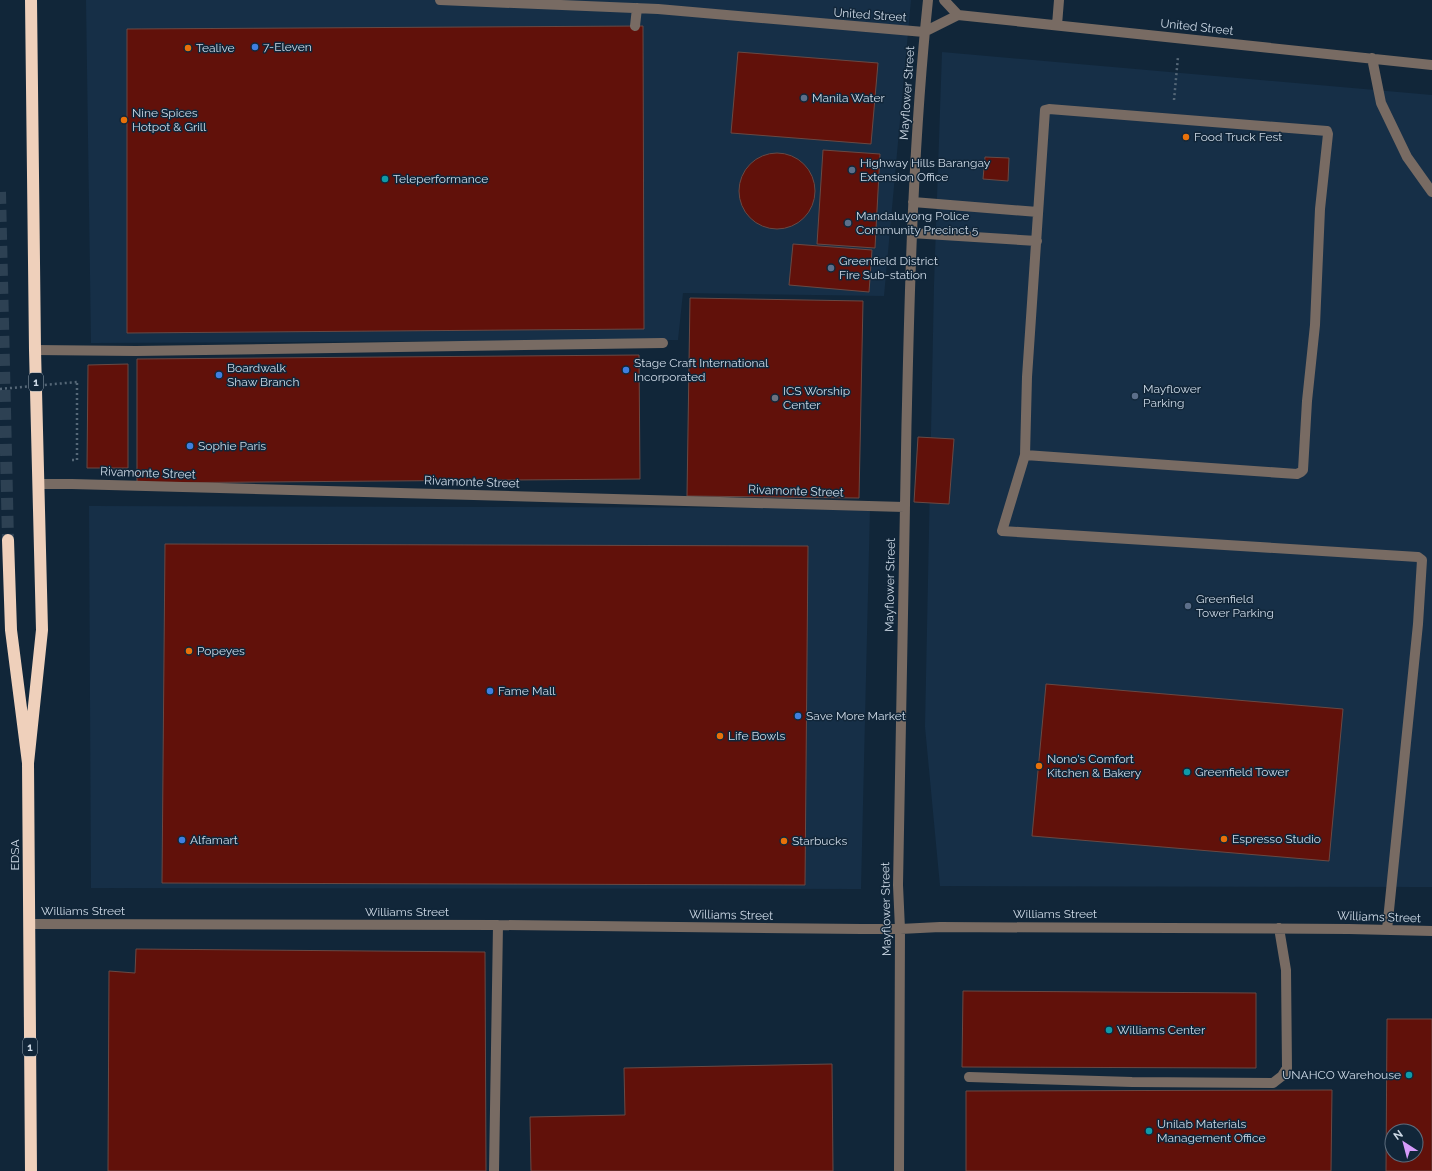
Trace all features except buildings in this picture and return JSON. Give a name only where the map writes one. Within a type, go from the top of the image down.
[{"type":"highway","name":"1","points":[[28,763],[42,630],[35,350],[31,0]]},
{"type":"highway","name":"EDSA","points":[[8,540],[11,630],[28,763],[31,1171]]},
{"type":"street","name":"United Street","points":[[440,0],[637,8],[924,32]]},
{"type":"street","name":"Mayflower Street","points":[[899,1171],[900,929],[898,884],[904,506],[911,233],[920,73],[928,0]]},
{"type":"street","points":[[924,32],[958,15],[944,0]]},
{"type":"street","points":[[1057,26],[1059,0]]},
{"type":"street","points":[[635,26],[637,8]]},
{"type":"street","name":"United Street","points":[[958,15],[1432,65]]},
{"type":"street","points":[[1372,58],[1381,103],[1407,157],[1432,192]]},
{"type":"street","points":[[1025,455],[1297,474],[1303,470],[1307,401],[1315,325],[1320,209],[1328,134],[1326,131],[1048,109],[1045,112],[1027,376],[1025,455],[1002,531],[1418,557],[1422,560],[1417,632],[1387,930]]},
{"type":"street","points":[[913,202],[1038,212]]},
{"type":"street","points":[[911,233],[1036,241]]},
{"type":"street","points":[[35,350],[136,351],[663,344]]},
{"type":"street","name":"Rivamonte Street","points":[[39,484],[104,484],[904,506]]},
{"type":"street","name":"Williams Street","points":[[29,924],[498,925],[900,929],[940,927],[1279,928],[1432,931]]},
{"type":"street","points":[[494,1171],[498,925]]},
{"type":"street","points":[[969,1077],[1132,1082],[1273,1082],[1282,1076],[1287,1068],[1286,970],[1279,928]]},
{"type":"path","points":[[1172,118],[1180,39]]},
{"type":"path","points":[[0,389],[77,382],[77,460],[72,460]]},
{"type":"shaded area","points":[[86,0],[911,0],[884,296],[683,293],[678,340],[91,343]]},
{"type":"shaded area","points":[[942,52],[1432,95],[1432,887],[940,886],[925,727],[934,285]]},
{"type":"shaded area","points":[[89,506],[870,508],[861,889],[91,888]]},
{"type":"tunnel","points":[[0,192],[8,540]]},
{"type":"place","name":"7-Eleven","points":[[255,47]]},
{"type":"place","name":"Tealive","points":[[188,48]]},
{"type":"place","name":"Manila Water","points":[[804,98]]},
{"type":"place","name":"Nine Spices Hotpot & Grill","points":[[124,120]]},
{"type":"place","name":"Food Truck Fest","points":[[1186,137]]},
{"type":"place","name":"Highway Hills Barangay Extension Office","points":[[852,170]]},
{"type":"place","name":"Teleperformance","points":[[385,179]]},
{"type":"place","name":"Mandaluyong Police Community Precinct 5","points":[[848,223]]},
{"type":"place","name":"Greenfield District Fire Sub-station","points":[[831,268]]},
{"type":"place","name":"Stage Craft International Incorporated","points":[[626,370]]},
{"type":"place","name":"Boardwalk Shaw Branch","points":[[219,375]]},
{"type":"place","name":"Mayflower Parking","points":[[1135,396]]},
{"type":"place","name":"ICS Worship Center","points":[[775,398]]},
{"type":"place","name":"Sophie Paris","points":[[190,446]]},
{"type":"place","name":"Greenfield Tower Parking","points":[[1188,606]]},
{"type":"place","name":"Popeyes","points":[[189,651]]},
{"type":"place","name":"Fame Mall","points":[[490,691]]},
{"type":"place","name":"Save More Market","points":[[798,716]]},
{"type":"place","name":"Life Bowls","points":[[720,736]]},
{"type":"place","name":"Nono's Comfort Kitchen & Bakery","points":[[1039,766]]},
{"type":"place","name":"Greenfield Tower","points":[[1187,772]]},
{"type":"place","name":"Espresso Studio","points":[[1224,839]]},
{"type":"place","name":"Alfamart","points":[[182,840]]},
{"type":"place","name":"Starbucks","points":[[784,841]]},
{"type":"place","name":"Williams Center","points":[[1109,1030]]},
{"type":"place","name":"UNAHCO Warehouse","points":[[1409,1075]]},
{"type":"place","name":"Unilab Materials Management Office","points":[[1149,1131]]}]
